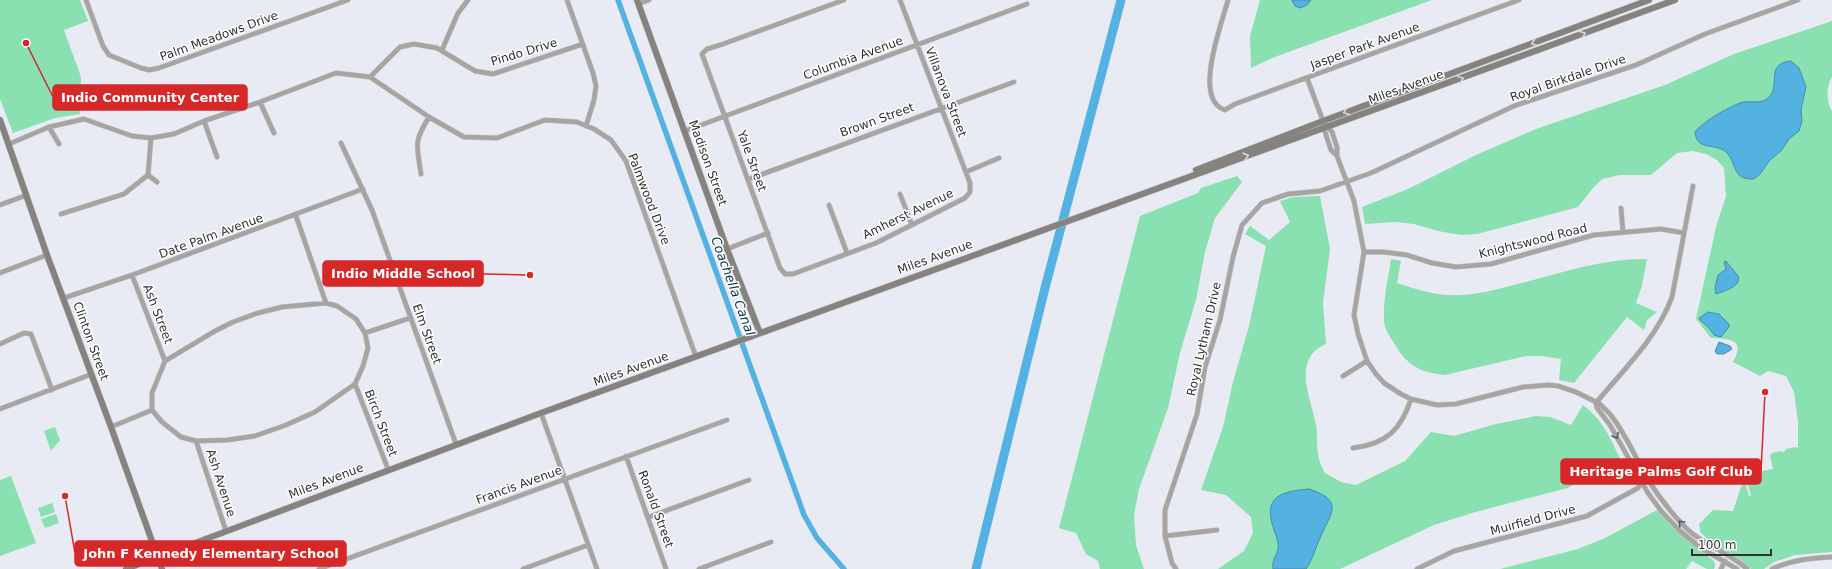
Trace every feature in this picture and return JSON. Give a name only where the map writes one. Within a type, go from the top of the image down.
[{"type":"street","name":"Palm Meadows Drive","points":[[86,0],[103,46],[109,55],[141,68],[150,70],[348,0]]},
{"type":"street","points":[[442,50],[458,13],[468,0]]},
{"type":"street","points":[[567,0],[593,72],[596,86],[594,100],[586,126]]},
{"type":"street","points":[[638,2],[649,0]]},
{"type":"street","name":"Yale Street","points":[[785,274],[780,268],[702,54],[707,49],[844,0]]},
{"type":"street","name":"Villanova Street","points":[[900,0],[966,172],[970,183],[970,192]]},
{"type":"street","name":"Jasper Park Avenue","points":[[1228,0],[1209,77],[1212,100],[1217,107],[1225,110],[1235,104],[1520,0]]},
{"type":"street","name":"Miles Avenue","points":[[1144,192],[1230,155],[1649,0]]},
{"type":"street","name":"Miles Avenue","points":[[126,569],[456,444],[1144,192],[1326,128],[1675,0]]},
{"type":"street","name":"Royal Birkdale Drive","points":[[1346,181],[1398,161],[1514,106],[1636,65],[1705,34],[1798,0]]},
{"type":"street","name":"Madison Street","points":[[638,2],[727,249],[760,333]]},
{"type":"street","name":"Columbia Avenue","points":[[685,131],[1027,4]]},
{"type":"street","name":"Pindo Drive","points":[[370,77],[400,47],[414,44],[437,48],[474,71],[493,74],[583,44]]},
{"type":"street","name":"Palmwood Drive","points":[[9,144],[49,127],[84,119],[132,136],[151,138],[174,134],[204,120],[260,102],[336,73],[370,77],[429,117],[464,137],[497,138],[545,120],[577,122],[611,140],[626,161],[696,357]]},
{"type":"street","points":[[1307,78],[1326,128],[1331,150],[1337,156]]},
{"type":"street","name":"Brown Street","points":[[748,179],[941,107],[1014,82]]},
{"type":"street","points":[[260,102],[274,133]]},
{"type":"street","points":[[421,174],[416,142],[429,117]]},
{"type":"street","name":"Clinton Street","points":[[0,120],[47,255],[92,374],[162,569]]},
{"type":"street","points":[[204,120],[217,157]]},
{"type":"street","points":[[49,127],[59,144]]},
{"type":"street","points":[[1326,128],[1337,147],[1337,156],[1354,201],[1364,252],[1354,315],[1358,334],[1367,361],[1384,382],[1393,390],[1411,399],[1437,405],[1456,404],[1523,388],[1548,385],[1572,390],[1604,407],[1615,420],[1650,482],[1668,508],[1690,531],[1747,569]]},
{"type":"street","points":[[61,214],[124,194],[148,175],[151,138]]},
{"type":"street","name":"Elm Street","points":[[341,143],[363,189],[456,444]]},
{"type":"street","points":[[966,172],[999,158]]},
{"type":"street","points":[[148,175],[157,182]]},
{"type":"street","name":"Royal Lytham Drive","points":[[1176,569],[1172,563],[1165,536],[1165,510],[1197,414],[1205,367],[1220,320],[1233,257],[1242,225],[1262,203],[1288,194],[1320,191],[1346,181]]},
{"type":"street","points":[[1596,403],[1658,327],[1672,297],[1693,186]]},
{"type":"street","name":"Date Palm Avenue","points":[[64,298],[296,216],[340,196],[363,189]]},
{"type":"street","name":"Amherst Avenue","points":[[785,274],[793,274],[876,243],[965,198],[970,192]]},
{"type":"street","points":[[900,194],[912,225]]},
{"type":"street","points":[[0,205],[27,195]]},
{"type":"street","points":[[829,205],[847,253]]},
{"type":"street","points":[[1620,208],[1623,232]]},
{"type":"street","points":[[296,216],[326,303]]},
{"type":"street","name":"Knightswood Road","points":[[1364,252],[1384,252],[1407,255],[1432,263],[1456,267],[1491,264],[1594,235],[1661,229],[1684,233]]},
{"type":"street","points":[[727,249],[768,234]]},
{"type":"street","points":[[0,273],[47,255]]},
{"type":"street","name":"Ash Street","points":[[132,275],[165,361]]},
{"type":"street","points":[[326,303],[338,306],[356,319],[366,333],[368,348],[364,366],[355,384],[315,412],[286,425],[255,436],[227,440],[196,441],[181,437],[162,422],[152,410],[152,393],[165,361],[221,328],[258,313],[282,307],[326,303]]},
{"type":"street","points":[[366,333],[410,318]]},
{"type":"street","points":[[0,344],[24,333],[31,334],[52,390]]},
{"type":"street","points":[[1343,376],[1367,361]]},
{"type":"street","points":[[0,409],[92,374]]},
{"type":"street","name":"Birch Street","points":[[355,384],[388,469]]},
{"type":"street","points":[[1353,448],[1366,446],[1382,440],[1394,432],[1402,421],[1411,399]]},
{"type":"street","points":[[1596,403],[1643,484],[1662,512],[1680,531],[1701,548],[1737,569]]},
{"type":"street","points":[[111,427],[152,410]]},
{"type":"street","points":[[541,413],[597,569]]},
{"type":"street","name":"Francis Avenue","points":[[319,569],[727,420]]},
{"type":"street","name":"Ash Avenue","points":[[196,441],[226,531]]},
{"type":"street","name":"Ronald Street","points":[[626,456],[649,517],[666,569]]},
{"type":"street","points":[[649,517],[749,480]]},
{"type":"street","points":[[1643,484],[1650,482]]},
{"type":"street","name":"Muirfield Drive","points":[[1417,569],[1454,551],[1586,516],[1643,484]]},
{"type":"street","points":[[1165,536],[1216,530]]},
{"type":"street","points":[[699,569],[771,542]]},
{"type":"street","points":[[523,569],[588,545]]},
{"type":"street","points":[[1721,569],[1728,556]]},
{"type":"street","points":[[1772,569],[1782,564],[1809,558],[1832,557]]},
{"type":"green space","points":[[0,0],[80,0],[88,21],[64,30],[81,77],[80,114],[55,118],[13,133],[0,99]]},
{"type":"green space","points":[[1260,0],[1432,0],[1272,58],[1251,68],[1250,36]]},
{"type":"green space","points":[[1832,21],[1832,77],[1828,94],[1832,111],[1832,552],[1795,555],[1774,562],[1764,569],[1751,569],[1733,555],[1714,545],[1700,532],[1699,524],[1713,510],[1733,511],[1744,478],[1749,496],[1751,495],[1746,478],[1748,475],[1757,472],[1760,474],[1762,471],[1773,469],[1770,456],[1772,453],[1781,451],[1784,452],[1786,449],[1795,447],[1798,448],[1798,422],[1794,392],[1786,376],[1768,371],[1760,376],[1733,362],[1737,354],[1737,345],[1730,340],[1711,338],[1696,319],[1716,227],[1726,196],[1724,168],[1717,160],[1706,154],[1693,151],[1677,153],[1651,175],[1620,175],[1602,179],[1578,207],[1477,234],[1461,235],[1438,231],[1414,224],[1396,222],[1365,224],[1362,207],[1408,189],[1474,156],[1536,129],[1665,85],[1734,54]]},
{"type":"green space","points":[[1237,176],[1242,182],[1215,218],[1205,252],[1196,300],[1180,353],[1168,408],[1139,489],[1134,515],[1136,545],[1144,569],[1100,569],[1098,561],[1086,554],[1076,533],[1059,528],[1140,216],[1198,193],[1201,188]]},
{"type":"green space","points":[[1320,196],[1330,249],[1323,303],[1326,344],[1315,351],[1309,359],[1306,369],[1306,380],[1316,425],[1318,455],[1325,473],[1341,482],[1356,485],[1405,461],[1431,432],[1454,436],[1496,424],[1536,416],[1550,417],[1571,425],[1583,405],[1596,417],[1610,437],[1621,460],[1568,488],[1479,511],[1434,525],[1340,569],[1218,569],[1244,551],[1253,533],[1251,517],[1226,495],[1201,490],[1223,427],[1233,382],[1249,326],[1266,246],[1245,234],[1250,226],[1269,240],[1290,222],[1280,201],[1293,197]]},
{"type":"green space","points":[[1391,259],[1401,261],[1397,283],[1429,292],[1446,295],[1462,295],[1492,290],[1595,264],[1630,259],[1647,259],[1642,286],[1636,303],[1657,312],[1647,320],[1644,330],[1627,317],[1574,383],[1559,380],[1561,359],[1542,356],[1526,356],[1445,375],[1435,374],[1420,369],[1408,361],[1397,348],[1385,328],[1384,305]]},
{"type":"green space","points":[[55,427],[60,440],[51,451],[44,431]]},
{"type":"green space","points":[[11,476],[36,543],[0,556],[0,480]]},
{"type":"green space","points":[[52,503],[55,512],[41,517],[38,508]]},
{"type":"green space","points":[[1657,510],[1675,530],[1714,561],[1714,569],[1707,569],[1692,561],[1686,569],[1500,569],[1578,549],[1605,538]]},
{"type":"green space","points":[[56,514],[59,523],[45,528],[41,519]]},
{"type":"water","points":[[1292,0],[1311,0],[1307,5],[1300,8],[1295,6]]},
{"type":"water","points":[[1791,61],[1799,68],[1806,87],[1801,109],[1802,121],[1799,131],[1789,139],[1781,151],[1769,161],[1761,173],[1754,179],[1747,179],[1739,175],[1728,154],[1724,150],[1703,145],[1699,142],[1695,132],[1718,114],[1739,103],[1758,102],[1770,97],[1773,91],[1777,67],[1782,63]]},
{"type":"water","points":[[1726,261],[1738,276],[1738,280],[1735,286],[1716,294],[1715,287],[1718,275],[1726,269],[1724,262]]},
{"type":"water","points":[[1708,312],[1719,314],[1729,324],[1729,327],[1721,337],[1714,335],[1700,320],[1699,318]]},
{"type":"water","points":[[1719,342],[1730,346],[1732,349],[1724,354],[1717,354],[1715,351]]},
{"type":"water","points":[[1309,489],[1328,498],[1332,509],[1331,515],[1312,558],[1306,569],[1273,569],[1273,562],[1278,547],[1271,519],[1270,510],[1272,504],[1281,495]]},
{"type":"waterway","name":"Coachella Canal","points":[[618,0],[804,515],[817,538],[844,569]]},
{"type":"waterway","points":[[976,569],[1045,288],[1121,0]]},
{"type":"place","name":"Indio Community Center","points":[[26,43]]},
{"type":"place","name":"Indio Middle School","points":[[530,275]]},
{"type":"place","name":"Heritage Palms Golf Club","points":[[1765,392]]},
{"type":"place","name":"John F Kennedy Elementary School","points":[[65,496]]}]
